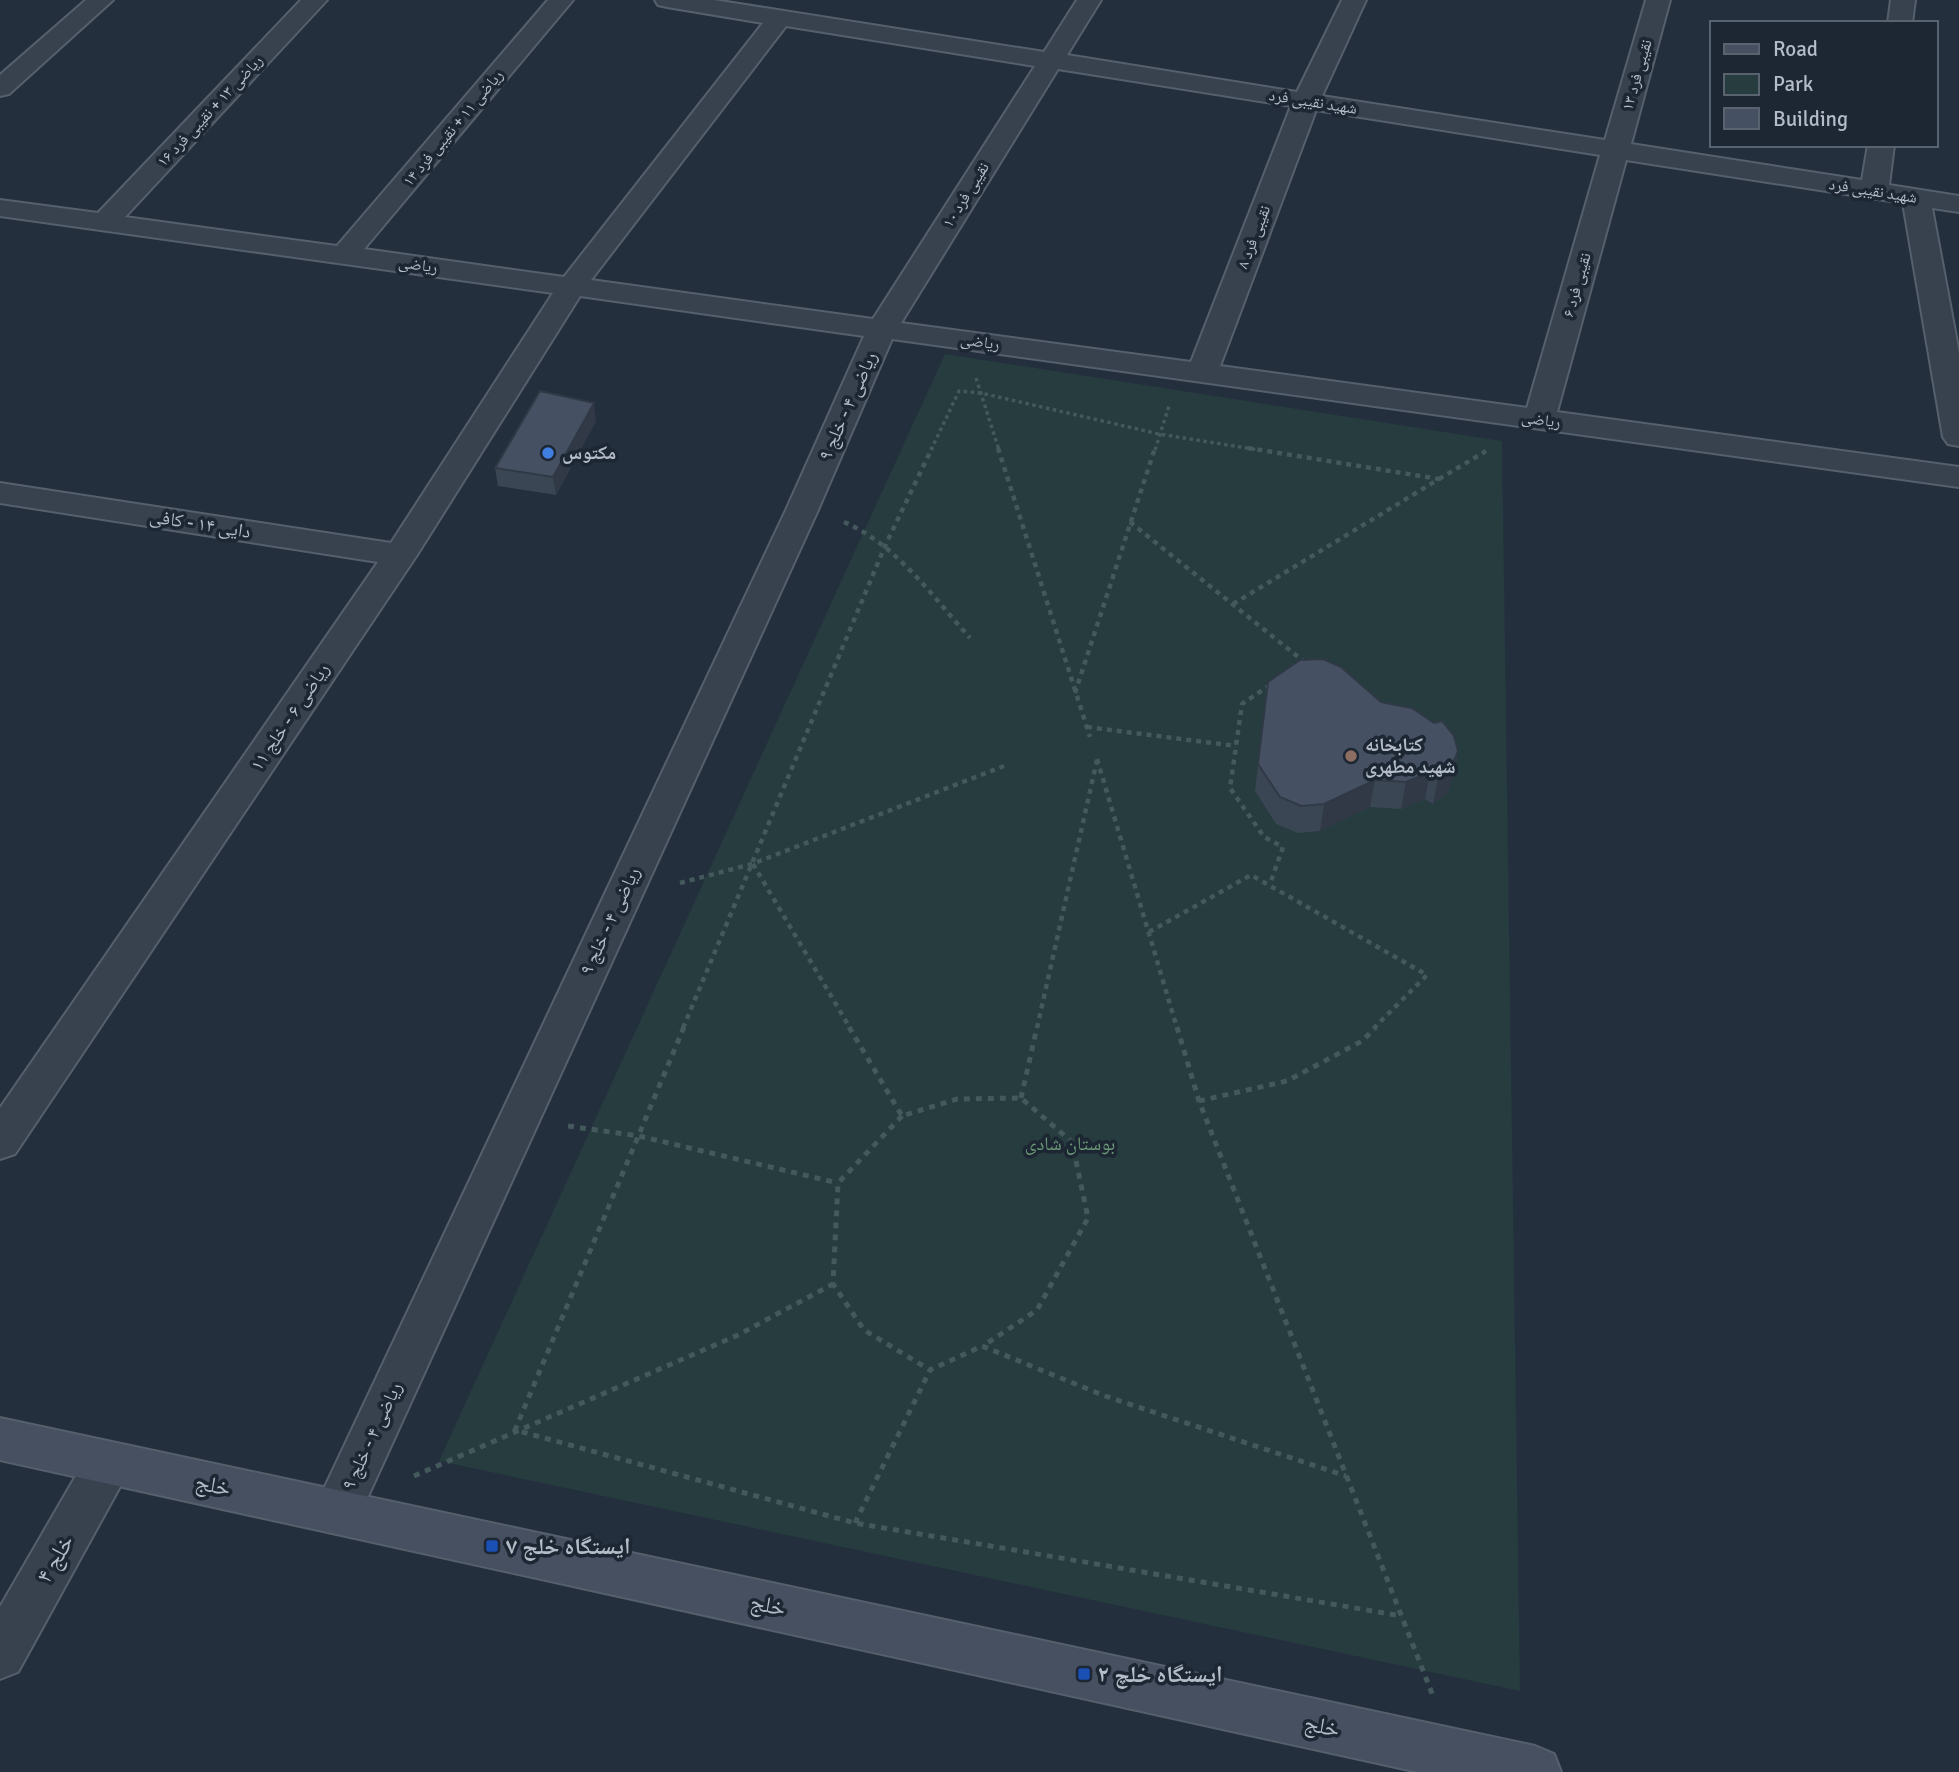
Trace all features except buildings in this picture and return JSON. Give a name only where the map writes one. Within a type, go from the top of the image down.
[{"type":"street","points":[[0,88],[101,0]]},
{"type":"street","name":"ریاضی ۱۳ + نقیبی فرد ۱۶","points":[[104,222],[315,0]]},
{"type":"street","name":"ریاضی ۱۱ + نقیبی فرد ۱۴","points":[[344,255],[561,0]]},
{"type":"street","name":"شهید نقیبی فرد","points":[[667,0],[1959,204]]},
{"type":"street","name":"ریاضی ۶ - خلج ۱۱","points":[[0,1142],[400,555],[572,286],[790,19],[817,0]]},
{"type":"street","name":"نقیبی فرد ۱۰","points":[[882,329],[1089,0]]},
{"type":"street","name":"نقیبی فرد ۸","points":[[1202,373],[1306,101],[1354,0]]},
{"type":"street","name":"نقیبی فرد ۱۳","points":[[1616,150],[1658,0]]},
{"type":"street","points":[[1900,21],[1903,0]]},
{"type":"street","points":[[1874,191],[1881,147]]},
{"type":"street","name":"نقیبی فرد ۶","points":[[1539,420],[1616,150]]},
{"type":"street","points":[[1916,198],[1959,437]]},
{"type":"street","name":"ریاضی","points":[[0,208],[1959,477]]},
{"type":"street","name":"ریاضی ۴ - خلج ۹","points":[[337,1512],[802,510],[882,329]]},
{"type":"street","name":"دایی ۱۴ - کافی","points":[[0,493],[400,555]]},
{"type":"street","name":"خلج","points":[[0,1439],[1535,1772]]},
{"type":"street","name":"خلج ۴","points":[[0,1655],[109,1463]]},
{"type":"path","points":[[964,340],[1090,737]]},
{"type":"path","points":[[1074,693],[1167,408],[1202,373]]},
{"type":"path","points":[[515,1430],[885,546],[959,391],[981,393],[1159,434],[1439,479],[1233,604]]},
{"type":"path","points":[[802,510],[858,526],[885,546],[970,638]]},
{"type":"path","points":[[1130,522],[1316,671]]},
{"type":"path","points":[[1270,885],[1283,847],[1264,837],[1230,788],[1242,704],[1279,679]]},
{"type":"path","points":[[1087,727],[1236,746]]},
{"type":"path","points":[[1021,1098],[1097,759],[1199,1101],[1457,1755]]},
{"type":"path","points":[[626,886],[691,882],[752,864],[1004,766]]},
{"type":"path","points":[[752,864],[902,1116]]},
{"type":"path","points":[[1149,932],[1251,875],[1427,975],[1362,1041],[1287,1081],[1199,1101]]},
{"type":"path","points":[[855,1523],[930,1370],[982,1346],[1037,1310],[1088,1218],[1072,1142],[1021,1098],[957,1099],[902,1116],[838,1183],[833,1284],[864,1330],[930,1370]]},
{"type":"path","points":[[520,1119],[639,1136],[838,1183]]},
{"type":"path","points":[[408,1479],[515,1430],[738,1335],[833,1284]]},
{"type":"path","points":[[982,1346],[1105,1396],[1346,1476]]},
{"type":"path","points":[[515,1430],[855,1523],[1402,1616]]},
{"type":"green space","name":"بوستان شادی","points":[[945,354],[1502,441],[1520,1691],[439,1461]]},
{"type":"place","name":"مکتوس","points":[[548,453]]},
{"type":"place","name":"کتابخانه شهید مطهری","points":[[1351,756]]},
{"type":"place","name":"ایستگاه خلج ۷","points":[[492,1546]]},
{"type":"place","name":"ایستگاه خلچ ۲","points":[[1084,1674]]}]
